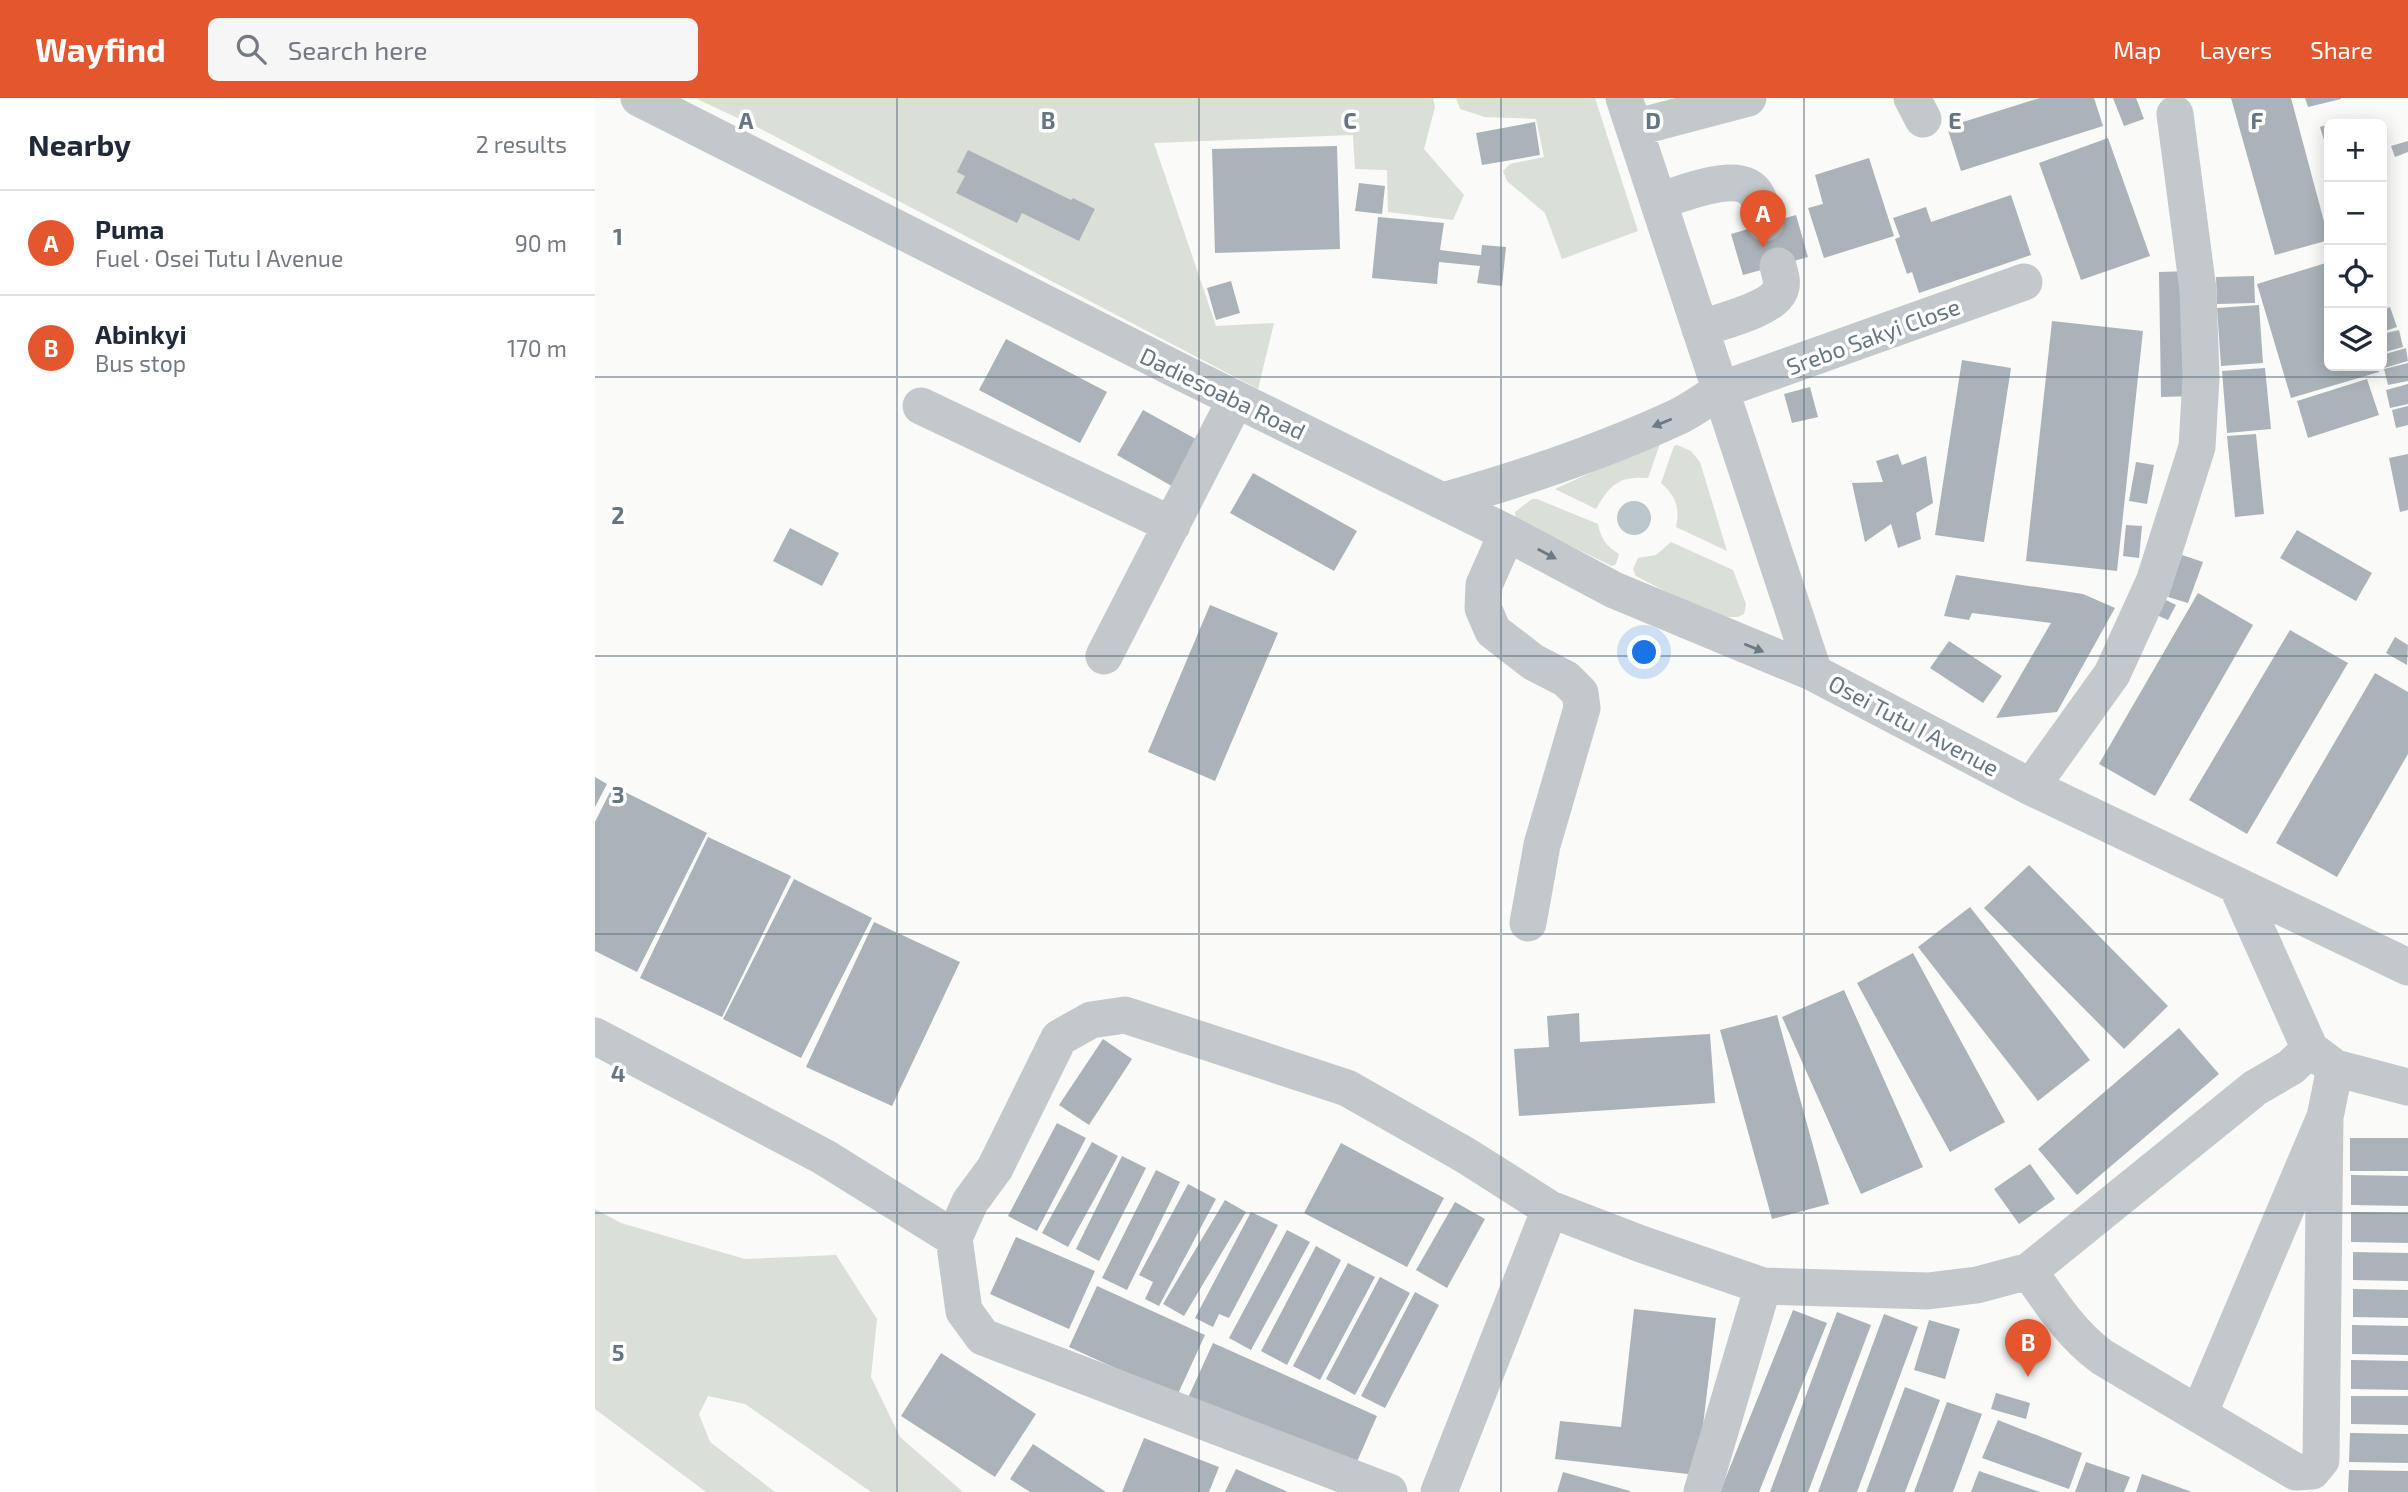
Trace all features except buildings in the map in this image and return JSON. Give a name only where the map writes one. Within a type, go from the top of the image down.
[{"type":"street","name":"Dadiesoaba Road","points":[[639,98],[1507,533],[1615,590],[1814,673]]},
{"type":"street","points":[[1634,107],[1748,98]]},
{"type":"street","name":"Osei Tutu I Avenue","points":[[1634,107],[1658,201],[1814,673],[2031,787],[2408,967]]},
{"type":"street","points":[[2031,787],[2112,674],[2154,582],[2197,447],[2201,378],[2198,289],[2175,114]]},
{"type":"street","points":[[1658,201],[1727,181],[1743,184],[1757,194],[1765,223]]},
{"type":"street","points":[[1700,329],[1769,304],[1779,295],[1782,283],[1778,265]]},
{"type":"street","name":"Srebo Sakyi Close","points":[[1443,501],[1512,481],[1616,442],[1678,417],[1721,390],[2024,282]]},
{"type":"street","points":[[1104,656],[1236,399]]},
{"type":"street","points":[[921,406],[1172,525]]},
{"type":"street","points":[[1507,533],[1484,585],[1483,608],[1487,620],[1493,631],[1533,662],[1566,679],[1580,694],[1582,708],[1542,845],[1528,923]]},
{"type":"street","points":[[2029,1271],[2068,1326],[2102,1357],[2296,1472],[2312,1471],[2321,1460],[2325,1117],[2323,1059],[2237,886]]},
{"type":"street","points":[[1389,1492],[983,1337],[964,1311],[954,1238],[970,1202],[995,1168],[1059,1038],[1091,1020],[1125,1014],[1347,1088],[1465,1155],[1550,1209],[1640,1244],[1763,1286],[1928,1291],[1977,1285],[2029,1271],[2255,1088],[2291,1067],[2323,1059],[2408,1087]]},
{"type":"street","points":[[595,1036],[824,1157],[954,1238]]},
{"type":"street","points":[[2199,1414],[2325,1117]]},
{"type":"street","points":[[1439,1492],[1550,1209]]},
{"type":"street","points":[[1702,1492],[1763,1286]]},
{"type":"shaded area","points":[[695,98],[1433,98],[1435,107],[1424,149],[1464,195],[1453,220],[1388,212],[1387,170],[1355,169],[1353,135],[1154,143],[1216,326],[1274,323],[1258,389],[759,128]]},
{"type":"shaded area","points":[[1456,98],[1595,98],[1638,231],[1562,259],[1545,213],[1507,181],[1503,171],[1510,164],[1544,157],[1536,119],[1485,117],[1460,109]]},
{"type":"shaded area","points":[[1661,441],[1648,478],[1629,479],[1616,484],[1596,509],[1555,489]]},
{"type":"shaded area","points":[[1674,446],[1691,451],[1700,462],[1727,551],[1676,527],[1676,503],[1661,483]]},
{"type":"shaded area","points":[[1532,499],[1598,524],[1605,542],[1619,554],[1616,564],[1612,566],[1516,519],[1515,512]]},
{"type":"shaded area","points":[[1634,501],[1646,506],[1651,518],[1646,530],[1634,535],[1622,530],[1617,518],[1622,506]]},
{"type":"shaded area","points":[[1671,542],[1733,570],[1746,604],[1744,614],[1738,617],[1714,617],[1636,576],[1633,569],[1638,558],[1656,555]]},
{"type":"shaded area","points":[[595,1209],[621,1223],[745,1259],[836,1255],[877,1319],[871,1377],[900,1437],[963,1492],[871,1492],[745,1404],[708,1396],[699,1414],[710,1442],[775,1492],[706,1492],[595,1409]]},
{"type":"place","name":"Puma","points":[[1763,248]]},
{"type":"place","name":"Abinkyi","points":[[2028,1377]]}]
